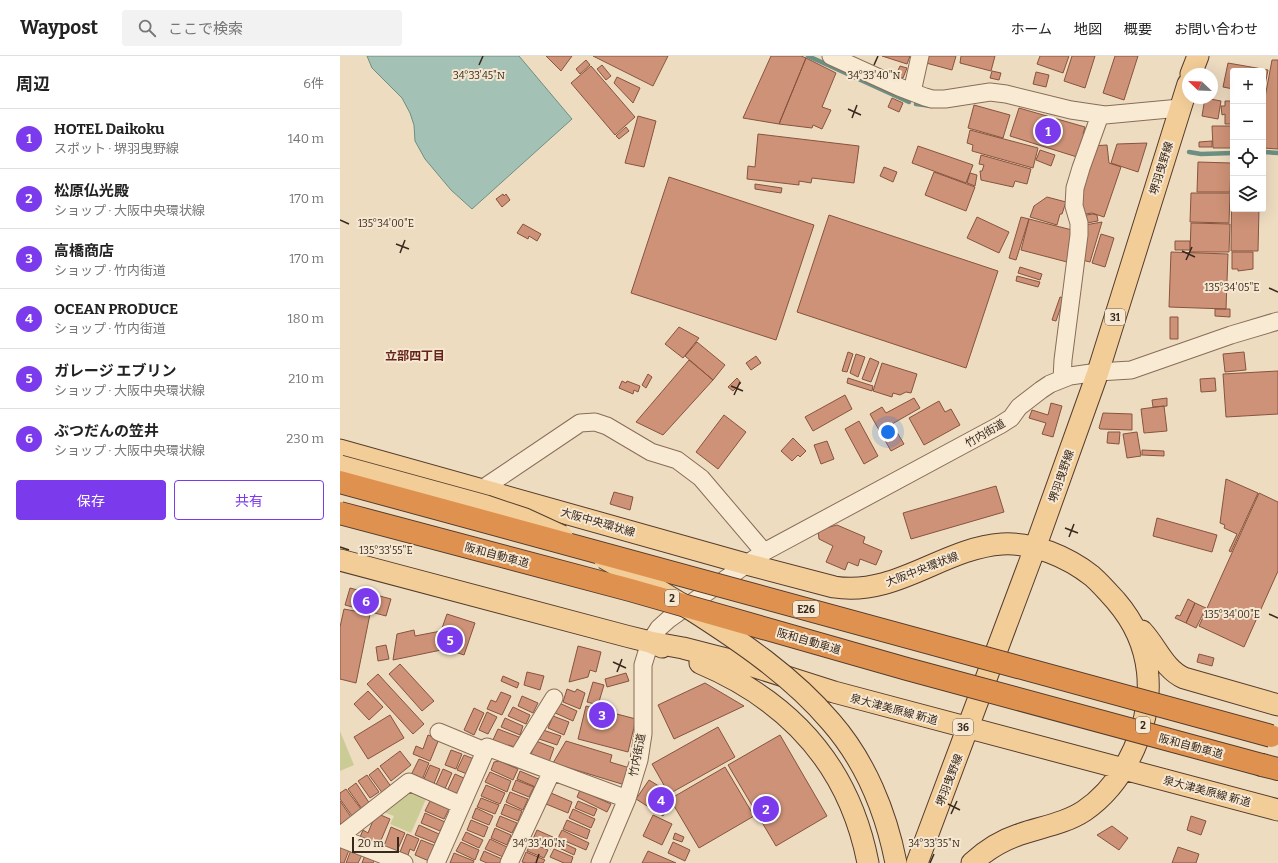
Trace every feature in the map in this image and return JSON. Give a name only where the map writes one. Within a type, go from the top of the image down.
[{"type":"highway","name":"E26","points":[[340,482],[1278,737]]},
{"type":"highway","name":"阪和自動車道","points":[[340,512],[630,590],[915,671],[1278,770]]},
{"type":"main road","points":[[1194,68],[1198,56]]},
{"type":"main road","name":"堺羽曳野線","points":[[917,863],[969,729],[1098,372],[1182,102]]},
{"type":"main road","name":"大阪中央環状線","points":[[340,450],[746,564],[834,587],[862,588],[902,579],[947,558],[976,549],[1002,544],[1035,548],[1068,560],[1082,569],[1104,587],[1123,609],[1131,622],[1143,650],[1147,665],[1148,698],[1144,720],[1138,739],[1123,770],[1114,782],[1103,794],[1083,811],[1059,822],[1003,841],[981,855],[972,863]]},
{"type":"main road","name":"大阪中央環状線","points":[[340,466],[486,506],[525,519],[546,528],[611,562],[660,591],[735,639],[801,691],[831,722],[843,737],[863,768],[878,800],[888,829],[896,863]]},
{"type":"main road","points":[[340,560],[650,642],[721,671],[737,680],[755,691],[800,727],[830,766],[847,797],[860,832],[868,863]]},
{"type":"main road","points":[[1123,609],[1148,638],[1165,664],[1176,675],[1278,705]]},
{"type":"main road","name":"泉大津美原線 新道","points":[[650,642],[683,648],[746,664],[834,692],[1278,810]]},
{"type":"street","points":[[831,56],[925,98],[945,100],[982,92],[996,92],[1071,110],[1100,115],[1180,108]]},
{"type":"street","points":[[912,92],[920,56]]},
{"type":"street","points":[[1062,379],[1063,360],[1079,235],[1079,223],[1074,206],[1075,188],[1100,115]]},
{"type":"street","name":"竹内街道","points":[[600,863],[627,798],[639,760],[643,734],[643,665],[650,642],[659,628],[669,619],[764,552],[1000,425],[1011,418],[1019,407],[1028,399],[1050,384],[1070,376],[1098,372],[1131,370],[1231,335],[1278,321]]},
{"type":"street","points":[[482,489],[580,423],[595,422],[607,426],[651,452],[677,460],[701,478],[764,552]]},
{"type":"street","points":[[517,758],[554,698]]},
{"type":"street","points":[[439,732],[485,751]]},
{"type":"street","points":[[436,863],[487,747],[627,798]]},
{"type":"street","points":[[509,863],[552,771]]},
{"type":"street","points":[[404,863],[340,837],[409,782],[461,805]]},
{"type":"green space","points":[[340,731],[354,765],[340,771]]},
{"type":"green space","points":[[407,791],[426,799],[411,833],[390,824],[394,816],[383,812]]},
{"type":"shaded area","points":[[367,56],[519,56],[572,119],[472,209],[451,190],[425,159],[415,141],[414,125],[410,113],[402,98],[372,68]]},
{"type":"building","points":[[546,56],[572,56],[561,71]]},
{"type":"building","points":[[593,56],[668,56],[653,86]]},
{"type":"building","points":[[771,56],[801,56],[806,58],[779,124],[743,118]]},
{"type":"building","points":[[882,56],[910,56],[907,64]]},
{"type":"building","points":[[928,56],[956,56],[952,70],[926,63]]},
{"type":"building","points":[[961,56],[995,56],[991,71],[960,63]]},
{"type":"building","points":[[1040,56],[1069,56],[1063,73],[1037,64]]},
{"type":"building","points":[[1072,56],[1095,56],[1085,88],[1064,81]]},
{"type":"building","points":[[1115,56],[1138,56],[1124,100],[1103,93]]},
{"type":"building","points":[[806,58],[836,73],[822,107],[831,110],[822,129],[813,125],[812,128],[779,124]]},
{"type":"building","points":[[586,60],[590,65],[580,74],[576,69]]},
{"type":"building","points":[[1272,60],[1278,60],[1278,149],[1266,148],[1266,92]]},
{"type":"building","points":[[1228,63],[1257,68],[1230,68],[1230,88],[1223,87]]},
{"type":"building","points":[[602,65],[611,76],[606,80],[597,69]]},
{"type":"building","points":[[591,66],[635,117],[615,135],[571,83]]},
{"type":"building","points":[[900,66],[907,68],[903,78],[896,75]]},
{"type":"building","points":[[1266,70],[1268,70],[1266,80]]},
{"type":"building","points":[[992,71],[1001,73],[999,80],[990,78]]},
{"type":"building","points":[[1036,72],[1049,75],[1046,87],[1033,84]]},
{"type":"building","points":[[617,77],[640,88],[633,103],[614,83]]},
{"type":"building","points":[[892,98],[903,103],[899,112],[888,107]]},
{"type":"building","points":[[1218,100],[1221,101],[1218,119],[1202,116],[1204,104],[1218,104]]},
{"type":"building","points":[[1225,101],[1230,101],[1230,124],[1225,124],[1225,114],[1222,115],[1221,106],[1225,106]]},
{"type":"building","points":[[974,105],[1010,115],[1003,138],[968,128]]},
{"type":"building","points":[[1019,108],[1085,127],[1083,134],[1085,135],[1077,157],[1010,136]]},
{"type":"building","points":[[638,116],[656,121],[644,167],[625,163]]},
{"type":"building","points":[[1212,126],[1230,126],[1230,148],[1213,148]]},
{"type":"building","points":[[626,127],[629,131],[619,139],[616,136]]},
{"type":"building","points":[[970,130],[1038,148],[1033,168],[972,151],[973,145],[967,143]]},
{"type":"building","points":[[758,134],[859,146],[854,183],[812,178],[811,183],[799,181],[799,185],[747,179],[748,166],[755,167]]},
{"type":"building","points":[[1212,141],[1212,147],[1199,147],[1199,142]]},
{"type":"building","points":[[1147,143],[1138,172],[1111,163],[1117,144]]},
{"type":"building","points":[[1107,145],[1109,163],[1121,167],[1104,217],[1092,213],[1080,215],[1080,180],[1091,146]]},
{"type":"building","points":[[918,146],[973,165],[966,183],[912,163]]},
{"type":"building","points":[[1040,150],[1055,155],[1051,166],[1036,160]]},
{"type":"building","points":[[981,155],[1031,169],[1027,184],[1015,181],[1013,187],[981,180],[980,171],[982,171],[984,165],[979,164]]},
{"type":"building","points":[[1198,162],[1230,163],[1230,192],[1197,192]]},
{"type":"building","points":[[884,167],[897,172],[893,182],[880,176]]},
{"type":"building","points":[[934,172],[975,187],[966,211],[925,195]]},
{"type":"building","points":[[970,173],[977,175],[975,186],[967,183]]},
{"type":"building","points":[[669,177],[814,225],[776,340],[631,293]]},
{"type":"building","points":[[755,184],[782,188],[781,193],[755,189]]},
{"type":"building","points":[[1191,193],[1230,193],[1229,223],[1190,222]]},
{"type":"building","points":[[503,194],[504,196],[506,194],[510,200],[502,207],[496,199]]},
{"type":"building","points":[[1047,197],[1066,202],[1062,214],[1060,214],[1057,225],[1030,217],[1034,206]]},
{"type":"building","points":[[1231,212],[1259,212],[1258,251],[1231,251]]},
{"type":"building","points":[[1093,214],[1097,215],[1098,221],[1081,224],[1080,216]]},
{"type":"building","points":[[829,215],[998,271],[966,368],[797,312]]},
{"type":"building","points":[[977,217],[1009,232],[999,253],[967,238]]},
{"type":"building","points":[[1021,217],[1029,219],[1016,260],[1009,258]]},
{"type":"building","points":[[1029,219],[1072,230],[1069,245],[1071,246],[1067,262],[1021,250]]},
{"type":"building","points":[[1102,222],[1090,262],[1082,260],[1085,225]]},
{"type":"building","points":[[1191,223],[1230,224],[1229,252],[1190,252]]},
{"type":"building","points":[[523,224],[541,234],[537,241],[529,236],[528,239],[517,233]]},
{"type":"building","points":[[1101,234],[1114,238],[1105,267],[1092,263]]},
{"type":"building","points":[[1175,241],[1190,241],[1190,250],[1175,250]]},
{"type":"building","points":[[1171,252],[1228,254],[1226,309],[1169,307]]},
{"type":"building","points":[[1232,252],[1253,252],[1253,269],[1238,271],[1238,269],[1232,269]]},
{"type":"building","points":[[1020,267],[1042,274],[1040,280],[1018,273]]},
{"type":"building","points":[[1017,276],[1040,282],[1038,287],[1016,281]]},
{"type":"building","points":[[1060,297],[1064,298],[1056,321],[1052,320]]},
{"type":"building","points":[[1215,309],[1230,309],[1230,317],[1215,316]]},
{"type":"building","points":[[1170,317],[1178,317],[1178,339],[1170,339]]},
{"type":"building","points":[[679,327],[699,338],[683,358],[665,344]]},
{"type":"building","points":[[697,342],[725,365],[713,380],[685,356]]},
{"type":"building","points":[[848,352],[853,354],[847,372],[842,371]]},
{"type":"building","points":[[1244,352],[1246,370],[1225,372],[1223,354]]},
{"type":"building","points":[[856,354],[865,357],[858,377],[850,373]]},
{"type":"building","points":[[756,356],[761,363],[751,370],[746,363]]},
{"type":"building","points":[[870,358],[879,362],[871,382],[862,379]]},
{"type":"building","points":[[689,360],[713,380],[663,435],[636,422]]},
{"type":"building","points":[[882,363],[917,374],[911,393],[906,392],[900,395],[893,393],[892,397],[873,391]]},
{"type":"building","points":[[1278,371],[1278,414],[1226,417],[1223,374]]},
{"type":"building","points":[[648,374],[652,377],[646,388],[642,385]]},
{"type":"building","points":[[737,378],[741,383],[733,391],[728,387]]},
{"type":"building","points":[[848,378],[873,386],[872,391],[847,383]]},
{"type":"building","points":[[1215,378],[1216,391],[1201,392],[1200,379]]},
{"type":"building","points":[[622,381],[626,383],[627,381],[640,386],[638,392],[634,390],[633,394],[619,388]]},
{"type":"building","points":[[845,395],[852,409],[813,431],[805,417]]},
{"type":"building","points":[[914,398],[920,408],[892,424],[904,444],[891,451],[870,414],[882,407],[886,413]]},
{"type":"building","points":[[1167,398],[1167,406],[1153,407],[1152,400]]},
{"type":"building","points":[[939,401],[945,412],[951,409],[960,425],[924,445],[909,418]]},
{"type":"building","points":[[1051,403],[1062,406],[1053,437],[1042,434],[1046,423],[1029,418],[1032,410],[1048,415]]},
{"type":"building","points":[[1164,406],[1167,431],[1144,433],[1141,409]]},
{"type":"building","points":[[1103,413],[1132,414],[1132,430],[1100,429]]},
{"type":"building","points":[[724,415],[746,432],[718,469],[696,452]]},
{"type":"building","points":[[859,421],[878,456],[864,464],[845,429]]},
{"type":"building","points":[[1108,432],[1120,432],[1119,444],[1107,443]]},
{"type":"building","points":[[1137,432],[1141,456],[1127,458],[1123,434]]},
{"type":"building","points":[[793,438],[806,451],[800,457],[798,455],[792,461],[781,451]]},
{"type":"building","points":[[827,441],[834,459],[821,464],[814,445]]},
{"type":"building","points":[[1142,450],[1164,451],[1164,456],[1142,455]]},
{"type":"building","points":[[1226,479],[1258,493],[1231,552],[1229,551],[1237,534],[1224,528],[1225,525],[1220,523]]},
{"type":"building","points":[[996,486],[1004,512],[911,539],[903,513]]},
{"type":"building","points":[[614,492],[633,497],[630,510],[610,504]]},
{"type":"building","points":[[1259,493],[1278,502],[1278,571],[1244,647],[1199,626]]},
{"type":"building","points":[[1157,518],[1217,535],[1212,552],[1153,536]]},
{"type":"building","points":[[837,525],[865,537],[863,543],[882,551],[876,565],[860,559],[858,566],[848,562],[845,570],[826,562],[833,546],[819,539],[818,530]]},
{"type":"building","points":[[350,588],[391,599],[386,616],[345,605]]},
{"type":"building","points":[[1188,599],[1195,603],[1186,623],[1175,618],[1177,615],[1180,616]]},
{"type":"building","points":[[1195,603],[1206,608],[1196,628],[1186,623]]},
{"type":"building","points":[[344,609],[370,614],[356,683],[340,679],[340,627]]},
{"type":"building","points":[[447,614],[475,623],[464,655],[446,649],[393,660],[397,634],[414,630],[415,636],[441,631]]},
{"type":"building","points":[[386,645],[389,659],[378,661],[376,647]]},
{"type":"building","points":[[578,646],[601,652],[596,672],[590,670],[588,677],[569,682]]},
{"type":"building","points":[[1199,654],[1214,658],[1212,666],[1197,662]]},
{"type":"building","points":[[400,664],[434,701],[422,711],[389,674]]},
{"type":"building","points":[[527,672],[544,676],[540,690],[524,685]]},
{"type":"building","points":[[626,673],[629,681],[607,687],[605,679]]},
{"type":"building","points":[[378,674],[424,724],[413,734],[367,684]]},
{"type":"building","points":[[503,676],[519,683],[517,688],[501,681]]},
{"type":"building","points":[[593,682],[604,685],[598,705],[587,702]]},
{"type":"building","points":[[705,683],[744,706],[674,739],[658,705]]},
{"type":"building","points":[[567,689],[575,692],[577,689],[585,693],[580,709],[563,702]]},
{"type":"building","points":[[368,691],[383,707],[369,720],[354,704]]},
{"type":"building","points":[[501,692],[511,696],[502,715],[487,709],[491,700],[496,702]]},
{"type":"building","points":[[522,696],[538,703],[533,713],[518,706]]},
{"type":"building","points":[[557,702],[577,711],[573,721],[553,712]]},
{"type":"building","points":[[586,706],[636,719],[628,752],[578,739]]},
{"type":"building","points":[[513,707],[530,715],[526,724],[508,716]]},
{"type":"building","points":[[474,708],[484,713],[474,735],[464,730]]},
{"type":"building","points":[[487,712],[497,717],[488,734],[479,730]]},
{"type":"building","points":[[390,715],[404,738],[368,759],[354,737]]},
{"type":"building","points":[[553,716],[569,722],[564,735],[548,728]]},
{"type":"building","points":[[505,718],[523,726],[520,735],[501,727]]},
{"type":"building","points":[[718,727],[735,757],[669,794],[652,764]]},
{"type":"building","points":[[498,729],[519,737],[515,747],[508,745],[507,748],[492,742]]},
{"type":"building","points":[[543,730],[561,736],[557,745],[539,739]]},
{"type":"building","points":[[428,735],[439,739],[430,761],[413,754],[416,746],[423,749]]},
{"type":"building","points":[[780,735],[827,816],[776,846],[728,765]]},
{"type":"building","points":[[536,741],[554,748],[549,762],[531,754]]},
{"type":"building","points":[[566,741],[612,755],[610,762],[630,768],[625,785],[553,763]]},
{"type":"building","points":[[451,750],[462,754],[456,769],[445,765]]},
{"type":"building","points":[[400,751],[411,765],[391,781],[380,766]]},
{"type":"building","points":[[464,755],[474,759],[467,774],[457,770]]},
{"type":"building","points":[[419,759],[429,763],[422,780],[411,775]]},
{"type":"building","points":[[499,761],[518,769],[513,780],[491,770],[494,762]]},
{"type":"building","points":[[430,765],[440,769],[433,786],[423,781]]},
{"type":"building","points":[[725,767],[754,816],[699,848],[670,799]]},
{"type":"building","points":[[378,768],[392,788],[383,794],[369,775]]},
{"type":"building","points":[[443,769],[452,773],[444,791],[435,787]]},
{"type":"building","points":[[520,771],[541,780],[538,788],[517,779]]},
{"type":"building","points":[[490,772],[511,781],[507,792],[485,782]]},
{"type":"building","points":[[455,774],[466,779],[459,796],[447,791]]},
{"type":"building","points":[[367,775],[379,792],[370,798],[358,781]]},
{"type":"building","points":[[516,780],[534,787],[529,797],[512,790]]},
{"type":"building","points":[[649,780],[662,788],[670,805],[663,816],[636,799]]},
{"type":"building","points":[[356,783],[370,804],[362,809],[348,789]]},
{"type":"building","points":[[486,785],[505,793],[500,804],[481,796]]},
{"type":"building","points":[[346,789],[361,809],[352,816],[340,799],[340,793]]},
{"type":"building","points":[[580,790],[611,804],[607,812],[577,797]]},
{"type":"building","points":[[510,792],[528,799],[523,810],[506,802]]},
{"type":"building","points":[[551,793],[572,802],[568,813],[546,804]]},
{"type":"building","points":[[481,798],[499,805],[495,814],[477,807]]},
{"type":"building","points":[[340,801],[351,817],[341,824],[340,823]]},
{"type":"building","points":[[430,801],[449,809],[444,819],[425,811]]},
{"type":"building","points":[[578,801],[597,809],[594,816],[575,808]]},
{"type":"building","points":[[505,804],[522,811],[518,821],[501,814]]},
{"type":"building","points":[[476,808],[493,816],[489,825],[472,818]]},
{"type":"building","points":[[573,809],[595,819],[591,828],[569,818]]},
{"type":"building","points":[[376,813],[390,819],[379,845],[360,837],[363,830],[368,833]]},
{"type":"building","points":[[425,813],[445,822],[440,831],[421,823]]},
{"type":"building","points":[[653,815],[672,824],[662,845],[643,836]]},
{"type":"building","points":[[500,816],[517,823],[512,833],[496,826]]},
{"type":"building","points":[[1191,816],[1206,821],[1201,835],[1187,830]]},
{"type":"building","points":[[471,820],[488,827],[484,837],[467,830]]},
{"type":"building","points":[[567,820],[590,830],[587,839],[563,829]]},
{"type":"building","points":[[419,825],[439,834],[435,843],[415,835]]},
{"type":"building","points":[[1112,826],[1128,838],[1119,850],[1097,835]]},
{"type":"building","points":[[391,827],[405,833],[397,851],[384,846]]},
{"type":"building","points":[[495,828],[511,835],[507,845],[491,838]]},
{"type":"building","points":[[537,830],[555,838],[551,849],[532,841]]},
{"type":"building","points":[[562,830],[589,843],[586,850],[558,838]]},
{"type":"building","points":[[466,832],[483,840],[479,848],[462,840]]},
{"type":"building","points":[[675,833],[684,837],[682,842],[673,839]]},
{"type":"building","points":[[407,834],[419,839],[414,851],[410,849],[408,855],[400,852]]},
{"type":"building","points":[[490,839],[507,847],[503,857],[485,849]]},
{"type":"building","points":[[421,840],[436,846],[429,861],[415,855]]},
{"type":"building","points":[[557,840],[576,849],[574,855],[555,846]]},
{"type":"building","points":[[461,842],[479,850],[475,860],[456,851]]},
{"type":"building","points":[[673,842],[690,850],[685,861],[668,853]]},
{"type":"building","points":[[531,843],[548,850],[544,858],[527,851]]},
{"type":"building","points":[[340,846],[349,850],[344,863],[340,863]]},
{"type":"building","points":[[1178,847],[1199,854],[1196,863],[1172,863]]},
{"type":"building","points":[[554,849],[573,857],[571,863],[564,863],[550,857]]},
{"type":"building","points":[[351,850],[362,855],[358,863],[346,863]]},
{"type":"building","points":[[484,851],[502,859],[500,863],[487,863],[480,860]]},
{"type":"building","points":[[648,851],[676,863],[642,863]]},
{"type":"building","points":[[526,852],[545,860],[543,863],[522,862]]},
{"type":"building","points":[[454,853],[474,861],[473,863],[450,863]]},
{"type":"building","points":[[365,855],[375,859],[373,863],[362,863]]},
{"type":"waterway","points":[[808,56],[909,102]]},
{"type":"waterway","points":[[916,104],[932,106]]},
{"type":"waterway","points":[[1189,152],[1201,154],[1230,153]]},
{"type":"waterway","points":[[1266,152],[1278,153]]},
{"type":"place","name":"HOTEL Daikoku","points":[[1048,131]]},
{"type":"place","name":"ぶつだんの笠井","points":[[366,601]]},
{"type":"place","name":"ガレージ エブリン","points":[[450,640]]},
{"type":"place","name":"高橋商店","points":[[602,715]]},
{"type":"place","name":"OCEAN PRODUCE","points":[[661,800]]},
{"type":"place","name":"松原仏光殿","points":[[766,809]]},
{"type":"district","name":"立部四丁目","points":[[415,356]]}]
